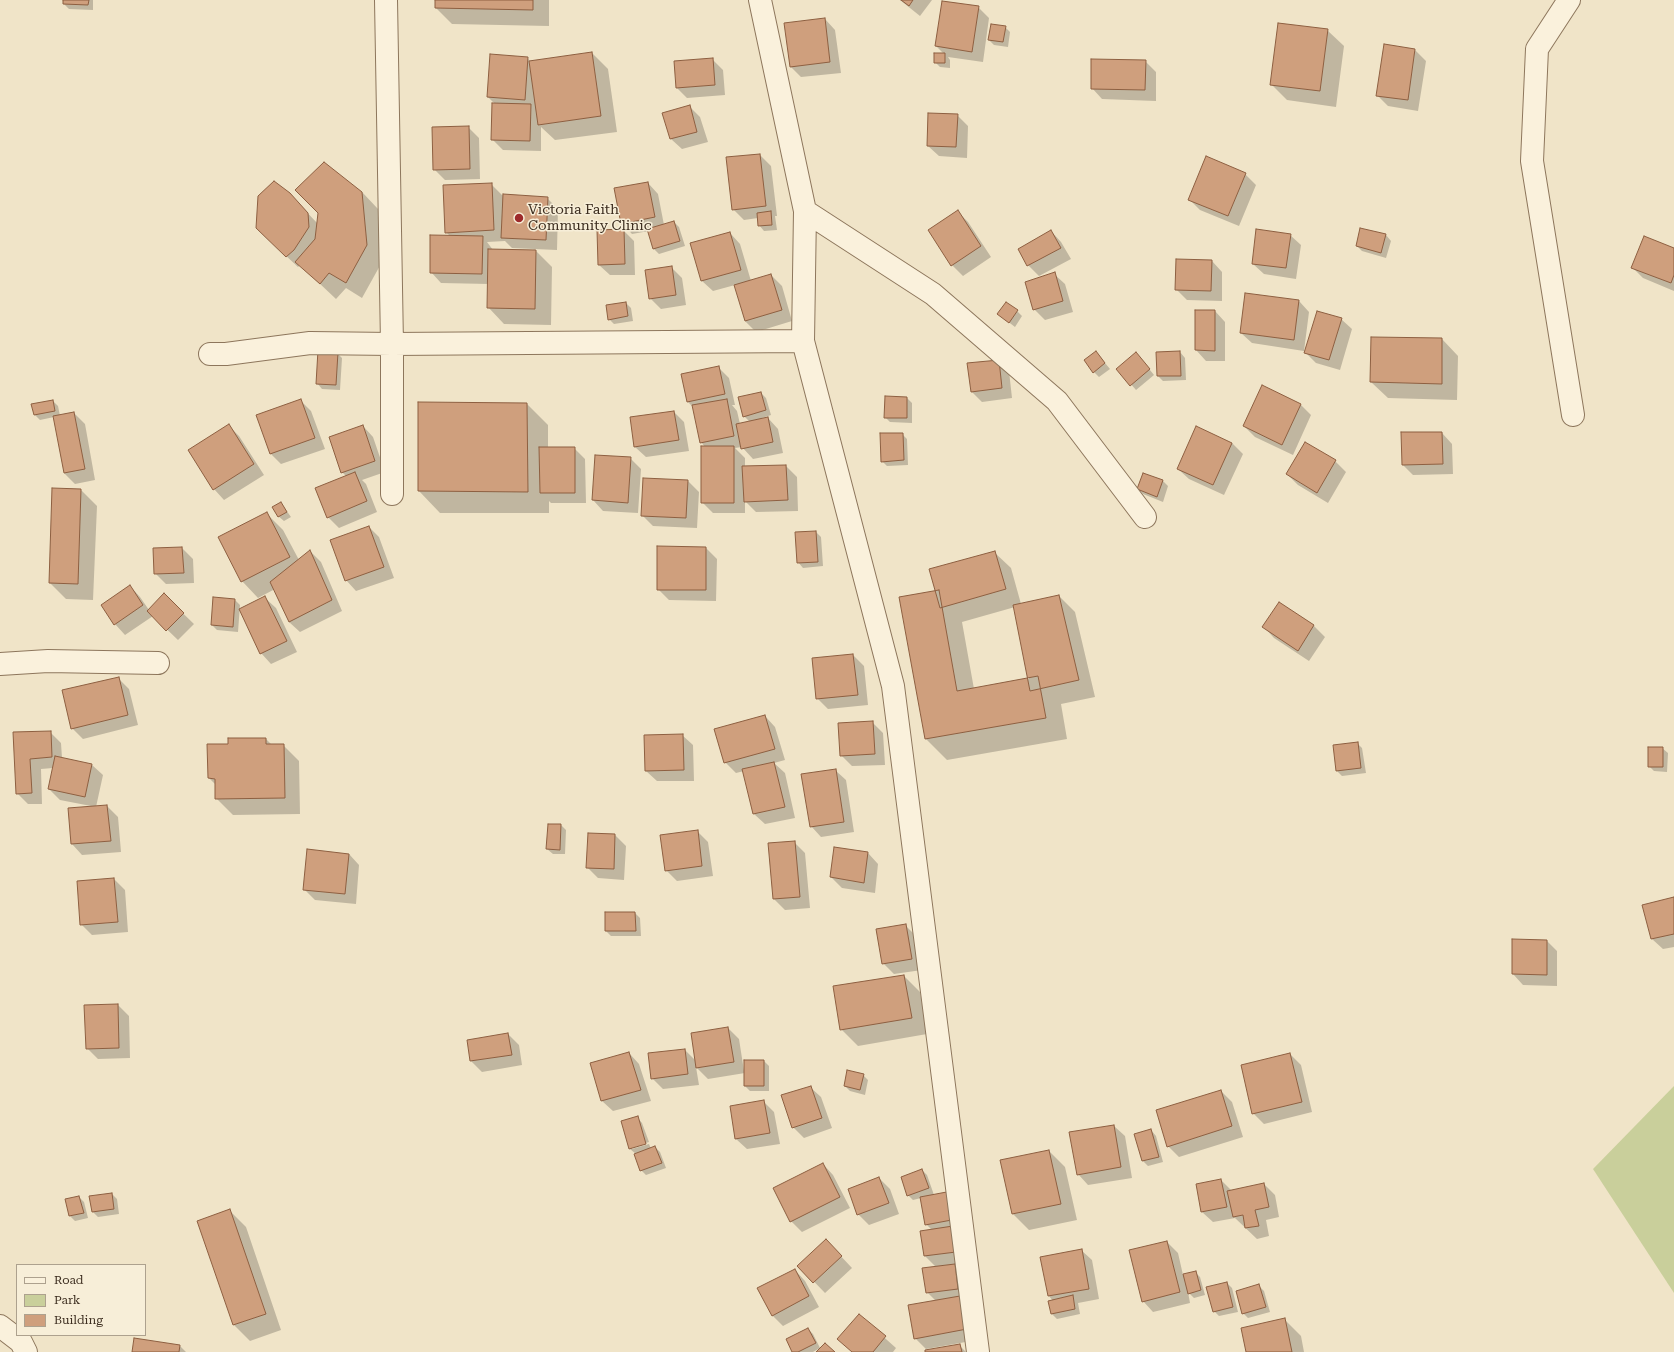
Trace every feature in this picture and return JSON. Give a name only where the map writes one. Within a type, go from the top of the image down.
[{"type":"street","points":[[386,0],[392,344],[392,494]]},
{"type":"street","points":[[760,0],[805,211],[802,340],[893,686],[978,1352]]},
{"type":"street","points":[[1569,0],[1537,49],[1532,160],[1573,415]]},
{"type":"street","points":[[805,211],[933,294],[1057,401],[1145,517]]},
{"type":"street","points":[[210,354],[226,354],[310,343],[392,344],[802,340]]},
{"type":"street","points":[[0,664],[48,661],[158,663]]},
{"type":"street","points":[[0,1326],[21,1342],[26,1352]]},
{"type":"green space","points":[[1674,1086],[1674,1293],[1593,1169]]},
{"type":"building","points":[[63,0],[89,0],[88,5],[63,4]]},
{"type":"building","points":[[435,0],[533,0],[533,10],[435,8]]},
{"type":"building","points":[[901,0],[913,0],[909,6]]},
{"type":"building","points":[[942,1],[979,6],[972,52],[935,46]]},
{"type":"building","points":[[825,18],[830,62],[790,67],[784,23]]},
{"type":"building","points":[[1278,23],[1328,29],[1320,91],[1270,85]]},
{"type":"building","points":[[991,24],[1006,26],[1003,42],[988,40]]},
{"type":"building","points":[[1384,44],[1415,49],[1408,100],[1376,96]]},
{"type":"building","points":[[592,52],[601,116],[538,125],[529,61]]},
{"type":"building","points":[[934,53],[945,53],[945,63],[934,63]]},
{"type":"building","points":[[490,54],[528,57],[525,100],[487,97]]},
{"type":"building","points":[[713,58],[715,85],[676,88],[674,61]]},
{"type":"building","points":[[1091,59],[1146,60],[1145,90],[1091,89]]},
{"type":"building","points":[[492,103],[531,104],[530,141],[491,140]]},
{"type":"building","points":[[690,105],[697,132],[670,139],[662,113]]},
{"type":"building","points":[[928,113],[958,114],[956,147],[927,146]]},
{"type":"building","points":[[469,126],[470,169],[433,170],[432,127]]},
{"type":"building","points":[[760,154],[766,206],[732,210],[726,157]]},
{"type":"building","points":[[1206,156],[1246,173],[1228,216],[1188,200]]},
{"type":"building","points":[[324,162],[362,192],[367,245],[346,283],[329,273],[320,284],[295,262],[315,239],[318,213],[295,190]]},
{"type":"building","points":[[274,181],[290,193],[308,213],[309,227],[294,250],[286,257],[256,228],[258,196]]},
{"type":"building","points":[[648,182],[655,217],[621,224],[614,188]]},
{"type":"building","points":[[492,183],[494,230],[445,233],[443,185]]},
{"type":"building","name":"Victoria Faith Community Clinic","points":[[503,194],[548,197],[546,240],[501,238]]},
{"type":"building","points":[[958,210],[981,246],[951,266],[928,230]]},
{"type":"building","points":[[771,211],[772,225],[758,226],[757,213]]},
{"type":"building","points":[[674,221],[680,241],[653,249],[647,229]]},
{"type":"building","points":[[1360,228],[1386,234],[1381,253],[1356,246]]},
{"type":"building","points":[[624,229],[625,264],[598,265],[597,230]]},
{"type":"building","points":[[1256,229],[1291,234],[1286,268],[1252,264]]},
{"type":"building","points":[[1051,230],[1061,248],[1027,266],[1018,249]]},
{"type":"building","points":[[730,232],[741,270],[701,281],[690,243]]},
{"type":"building","points":[[430,235],[483,236],[482,274],[430,273]]},
{"type":"building","points":[[1644,236],[1674,248],[1674,275],[1671,283],[1631,268]]},
{"type":"building","points":[[488,249],[536,250],[535,309],[487,308]]},
{"type":"building","points":[[1176,259],[1212,260],[1211,291],[1175,290]]},
{"type":"building","points":[[672,266],[676,295],[649,299],[645,270]]},
{"type":"building","points":[[1055,272],[1063,301],[1033,310],[1025,282]]},
{"type":"building","points":[[771,274],[782,310],[745,321],[734,285]]},
{"type":"building","points":[[1245,293],[1299,300],[1294,340],[1240,333]]},
{"type":"building","points":[[626,302],[628,316],[608,320],[606,305]]},
{"type":"building","points":[[1006,302],[1018,310],[1009,323],[997,314]]},
{"type":"building","points":[[1195,310],[1215,310],[1215,351],[1195,350]]},
{"type":"building","points":[[1317,311],[1342,318],[1329,360],[1304,353]]},
{"type":"building","points":[[1371,337],[1442,338],[1442,384],[1370,382]]},
{"type":"building","points":[[318,350],[338,352],[336,385],[316,384]]},
{"type":"building","points":[[1096,351],[1105,363],[1093,373],[1084,360]]},
{"type":"building","points":[[1180,351],[1181,376],[1157,376],[1156,352]]},
{"type":"building","points":[[1136,352],[1150,369],[1130,386],[1116,369]]},
{"type":"building","points":[[999,360],[1002,388],[971,392],[967,363]]},
{"type":"building","points":[[719,366],[725,394],[687,402],[681,374]]},
{"type":"building","points":[[1262,385],[1301,404],[1282,445],[1243,426]]},
{"type":"building","points":[[761,392],[766,410],[743,417],[738,397]]},
{"type":"building","points":[[885,396],[907,397],[907,418],[884,418]]},
{"type":"building","points":[[301,399],[315,438],[270,454],[256,415]]},
{"type":"building","points":[[727,399],[734,436],[700,443],[692,405]]},
{"type":"building","points":[[53,400],[55,411],[34,415],[31,404]]},
{"type":"building","points":[[418,402],[527,403],[528,492],[418,491]]},
{"type":"building","points":[[674,411],[679,440],[634,447],[630,417]]},
{"type":"building","points":[[74,412],[85,469],[64,473],[53,416]]},
{"type":"building","points":[[768,417],[773,442],[741,449],[736,424]]},
{"type":"building","points":[[229,424],[254,464],[213,490],[188,450]]},
{"type":"building","points":[[363,425],[375,461],[341,473],[329,437]]},
{"type":"building","points":[[1196,426],[1232,443],[1213,485],[1177,469]]},
{"type":"building","points":[[1401,432],[1442,432],[1443,464],[1402,465]]},
{"type":"building","points":[[880,433],[903,433],[904,460],[881,462]]},
{"type":"building","points":[[1305,442],[1336,460],[1317,493],[1286,474]]},
{"type":"building","points":[[701,446],[734,446],[734,503],[701,503]]},
{"type":"building","points":[[539,447],[575,447],[575,493],[540,493]]},
{"type":"building","points":[[595,455],[631,457],[628,503],[592,500]]},
{"type":"building","points":[[786,465],[788,500],[744,502],[742,466]]},
{"type":"building","points":[[355,472],[367,501],[327,518],[315,488]]},
{"type":"building","points":[[1143,473],[1163,480],[1157,497],[1137,489]]},
{"type":"building","points":[[643,478],[688,480],[686,518],[641,516]]},
{"type":"building","points":[[52,488],[81,489],[78,584],[49,583]]},
{"type":"building","points":[[281,502],[287,512],[278,517],[272,507]]},
{"type":"building","points":[[267,512],[290,557],[241,582],[218,537]]},
{"type":"building","points":[[369,526],[384,567],[345,581],[330,540]]},
{"type":"building","points":[[816,531],[818,562],[797,563],[795,532]]},
{"type":"building","points":[[657,546],[706,547],[706,590],[657,590]]},
{"type":"building","points":[[182,547],[184,573],[154,574],[153,548]]},
{"type":"building","points":[[310,550],[332,600],[289,622],[270,582]]},
{"type":"building","points":[[995,551],[1006,589],[940,608],[929,569]]},
{"type":"building","points":[[130,585],[143,605],[114,625],[101,605]]},
{"type":"building","points":[[939,590],[957,691],[1038,676],[1046,718],[925,739],[899,597]]},
{"type":"building","points":[[164,593],[184,613],[166,631],[147,611]]},
{"type":"building","points":[[1059,595],[1079,680],[1030,691],[1013,605]]},
{"type":"building","points":[[265,596],[287,641],[260,654],[239,609]]},
{"type":"building","points":[[213,597],[235,599],[233,627],[211,625]]},
{"type":"building","points":[[1279,602],[1314,625],[1298,651],[1262,627]]},
{"type":"building","points":[[853,654],[858,695],[816,699],[812,658]]},
{"type":"building","points":[[119,677],[128,715],[71,729],[62,690]]},
{"type":"building","points":[[765,715],[775,749],[724,763],[714,729]]},
{"type":"building","points":[[873,721],[875,754],[840,756],[838,723]]},
{"type":"building","points":[[51,731],[52,757],[30,759],[32,793],[16,794],[13,732]]},
{"type":"building","points":[[683,734],[684,770],[645,771],[644,735]]},
{"type":"building","points":[[228,738],[266,738],[266,744],[284,744],[285,798],[215,799],[215,779],[208,778],[207,744],[228,744]]},
{"type":"building","points":[[1358,742],[1361,768],[1336,771],[1333,745]]},
{"type":"building","points":[[1648,747],[1663,747],[1663,767],[1648,767]]},
{"type":"building","points":[[55,756],[92,764],[85,797],[48,789]]},
{"type":"building","points":[[774,762],[785,807],[753,814],[742,769]]},
{"type":"building","points":[[836,769],[844,822],[810,827],[801,774]]},
{"type":"building","points":[[107,805],[111,841],[71,844],[68,808]]},
{"type":"building","points":[[548,824],[561,824],[560,850],[546,849]]},
{"type":"building","points":[[698,830],[702,866],[665,871],[660,835]]},
{"type":"building","points":[[588,833],[615,834],[614,869],[586,868]]},
{"type":"building","points":[[795,841],[800,897],[773,899],[768,843]]},
{"type":"building","points":[[834,847],[868,852],[864,883],[830,877]]},
{"type":"building","points":[[307,849],[349,854],[345,894],[303,890]]},
{"type":"building","points":[[114,878],[118,922],[80,925],[77,881]]},
{"type":"building","points":[[1674,897],[1674,934],[1651,939],[1642,905]]},
{"type":"building","points":[[605,912],[635,912],[636,931],[605,931]]},
{"type":"building","points":[[906,924],[912,959],[882,964],[876,929]]},
{"type":"building","points":[[1512,939],[1547,940],[1547,975],[1512,974]]},
{"type":"building","points":[[904,975],[912,1018],[840,1030],[833,986]]},
{"type":"building","points":[[118,1004],[119,1048],[86,1049],[84,1005]]},
{"type":"building","points":[[728,1027],[734,1062],[696,1068],[691,1033]]},
{"type":"building","points":[[508,1033],[512,1055],[470,1061],[467,1040]]},
{"type":"building","points":[[685,1049],[688,1074],[651,1079],[648,1053]]},
{"type":"building","points":[[629,1052],[641,1090],[601,1101],[590,1063]]},
{"type":"building","points":[[1290,1053],[1302,1102],[1252,1114],[1241,1065]]},
{"type":"building","points":[[744,1060],[764,1060],[764,1086],[744,1086]]},
{"type":"building","points":[[847,1070],[864,1074],[860,1090],[844,1086]]},
{"type":"building","points":[[811,1086],[822,1118],[792,1128],[781,1095]]},
{"type":"building","points":[[1221,1090],[1232,1126],[1167,1147],[1156,1110]]},
{"type":"building","points":[[764,1100],[770,1133],[735,1139],[730,1106]]},
{"type":"building","points":[[638,1116],[646,1144],[629,1149],[621,1121]]},
{"type":"building","points":[[1114,1125],[1121,1167],[1077,1175],[1069,1132]]},
{"type":"building","points":[[1151,1129],[1159,1157],[1142,1161],[1134,1134]]},
{"type":"building","points":[[655,1146],[662,1163],[640,1171],[634,1154]]},
{"type":"building","points":[[1049,1150],[1061,1204],[1012,1214],[1000,1160]]},
{"type":"building","points":[[823,1163],[840,1197],[790,1222],[773,1188]]},
{"type":"building","points":[[922,1169],[929,1188],[907,1196],[901,1177]]},
{"type":"building","points":[[879,1177],[889,1203],[857,1215],[848,1189]]},
{"type":"building","points":[[1221,1179],[1227,1207],[1201,1212],[1196,1184]]},
{"type":"building","points":[[1264,1183],[1269,1207],[1255,1210],[1259,1226],[1245,1228],[1243,1215],[1233,1217],[1227,1191]]},
{"type":"building","points":[[952,1191],[957,1219],[925,1225],[920,1197]]},
{"type":"building","points":[[112,1193],[114,1209],[92,1212],[89,1196]]},
{"type":"building","points":[[79,1196],[84,1213],[69,1216],[65,1199]]},
{"type":"building","points":[[230,1209],[266,1314],[233,1325],[197,1221]]},
{"type":"building","points":[[953,1226],[956,1252],[924,1256],[920,1231]]},
{"type":"building","points":[[826,1239],[842,1256],[813,1283],[797,1266]]},
{"type":"building","points":[[1167,1241],[1180,1292],[1142,1302],[1129,1250]]},
{"type":"building","points":[[1082,1249],[1089,1289],[1048,1296],[1040,1257]]},
{"type":"building","points":[[955,1264],[958,1289],[926,1293],[922,1268]]},
{"type":"building","points":[[795,1269],[809,1296],[772,1316],[757,1288]]},
{"type":"building","points":[[1196,1271],[1201,1290],[1188,1294],[1183,1274]]},
{"type":"building","points":[[1227,1282],[1233,1307],[1213,1312],[1206,1287]]},
{"type":"building","points":[[1259,1284],[1266,1307],[1242,1314],[1236,1291]]},
{"type":"building","points":[[1073,1295],[1075,1309],[1051,1314],[1048,1301]]},
{"type":"building","points":[[960,1296],[967,1329],[914,1339],[908,1305]]},
{"type":"building","points":[[859,1314],[886,1336],[873,1352],[852,1352],[837,1339]]},
{"type":"building","points":[[1285,1318],[1292,1352],[1246,1352],[1241,1328]]},
{"type":"building","points":[[808,1328],[816,1343],[798,1352],[792,1352],[786,1339]]},
{"type":"building","points":[[134,1338],[180,1345],[179,1352],[132,1352]]},
{"type":"building","points":[[825,1343],[835,1352],[816,1352]]},
{"type":"building","points":[[960,1344],[962,1352],[925,1352],[925,1350]]},
{"type":"place","name":"Victoria Faith Community Clinic","points":[[519,218]]}]
